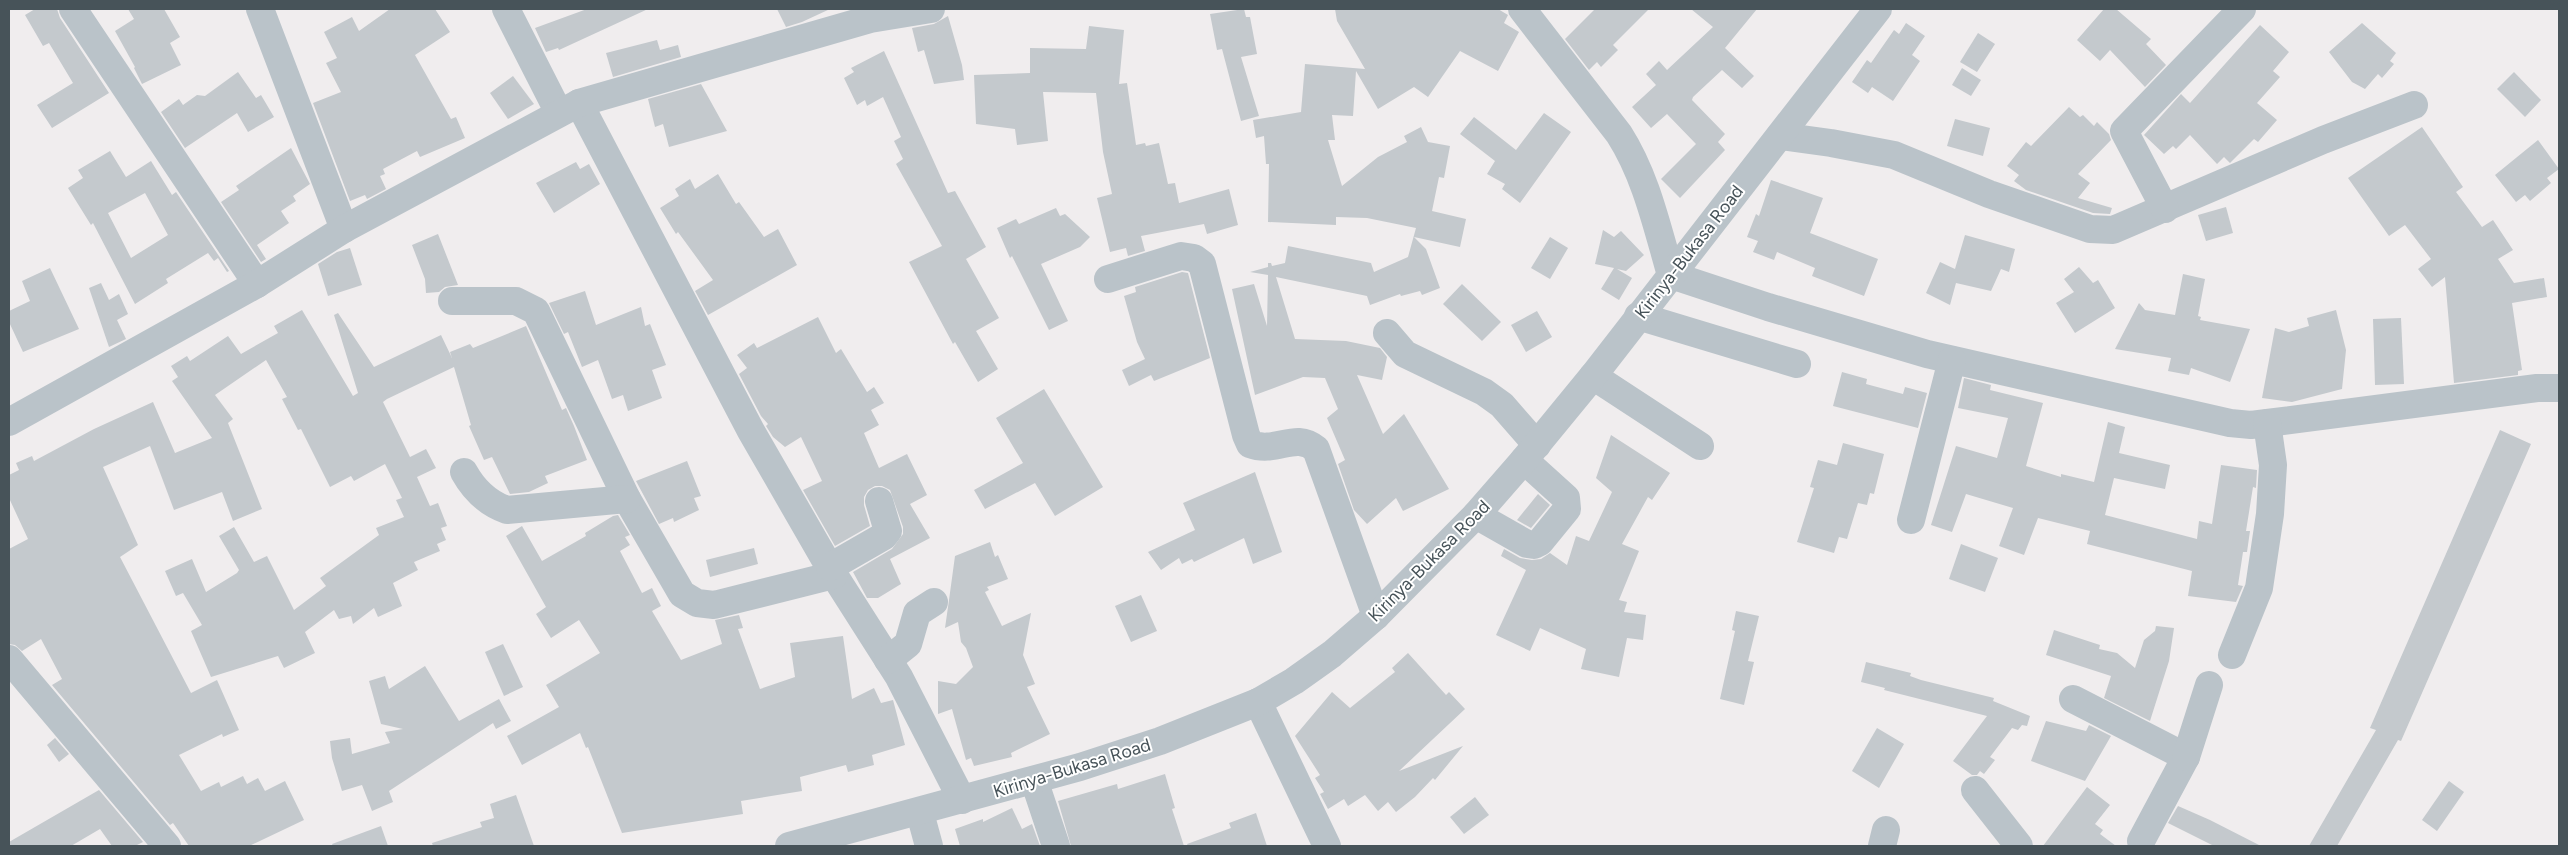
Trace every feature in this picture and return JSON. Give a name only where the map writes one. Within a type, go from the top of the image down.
[{"type":"street","points":[[73,9],[257,284]]},
{"type":"street","points":[[260,9],[344,229]]},
{"type":"street","points":[[506,9],[569,108],[751,432],[832,571],[899,678],[962,800]]},
{"type":"street","points":[[9,422],[257,284],[344,229],[569,108],[867,14],[931,9]]},
{"type":"street","points":[[1522,9],[1631,152],[1639,171],[1672,274],[1768,306],[1952,360],[2230,423],[2267,423],[2537,388],[2559,388]]},
{"type":"street","name":"Kirinya-Bukasa Road","points":[[789,846],[920,813],[1080,768],[1160,741],[1258,702],[1294,681],[1332,654],[1376,616],[1476,515],[1531,452],[1593,376],[1878,9]]},
{"type":"street","points":[[2165,209],[2124,131],[2242,9]]},
{"type":"street","points":[[1780,136],[1831,142],[1894,155],[1989,194],[2090,229],[2113,230],[2323,140],[2414,105]]},
{"type":"street","points":[[1108,279],[1180,256],[1194,258],[1202,264],[1246,435],[1250,444],[1267,448],[1298,441],[1308,442],[1316,449],[1376,616]]},
{"type":"street","points":[[452,301],[516,301],[536,311],[627,499],[682,594],[697,603],[714,605],[832,571],[884,536],[888,531],[879,501]]},
{"type":"street","points":[[1638,316],[1797,364]]},
{"type":"street","points":[[1387,333],[1405,354],[1452,376],[1496,401],[1568,502],[1567,508],[1540,542],[1534,545],[1527,544],[1476,515]]},
{"type":"street","points":[[1911,520],[1952,360]]},
{"type":"street","points":[[1593,376],[1700,446]]},
{"type":"street","points":[[2232,655],[2259,588],[2270,514],[2273,465],[2267,423]]},
{"type":"street","points":[[464,472],[474,489],[496,506],[507,510],[627,499]]},
{"type":"street","points":[[888,660],[908,644],[917,613],[934,602]]},
{"type":"street","points":[[9,659],[167,846]]},
{"type":"street","points":[[2144,844],[2186,757],[2209,685]]},
{"type":"street","points":[[2073,699],[2186,757]]},
{"type":"street","points":[[1258,702],[1327,846]]},
{"type":"street","points":[[1034,780],[1056,846]]},
{"type":"street","points":[[1975,790],[2020,846]]},
{"type":"street","points":[[920,813],[929,846]]},
{"type":"building","points":[[35,9],[57,9],[60,18],[109,93],[52,128],[37,105],[73,83],[49,43],[43,46],[25,15]]},
{"type":"building","points":[[128,9],[164,9],[180,37],[170,43],[181,65],[142,84],[115,31],[134,19]]},
{"type":"building","points":[[390,9],[435,9],[450,32],[415,55],[451,119],[456,117],[465,138],[420,157],[417,151],[383,169],[385,174],[380,176],[386,189],[367,199],[365,195],[350,201],[313,103],[341,92],[326,63],[337,58],[324,32],[352,17],[359,31]]},
{"type":"building","points":[[587,9],[648,9],[559,50],[558,48],[546,52],[535,28]]},
{"type":"building","points":[[777,9],[830,9],[786,27]]},
{"type":"building","points":[[1244,9],[1246,17],[1250,17],[1257,54],[1241,57],[1259,116],[1241,121],[1222,49],[1217,50],[1210,14]]},
{"type":"building","points":[[1335,9],[1498,9],[1508,15],[1504,23],[1519,32],[1498,71],[1460,51],[1428,97],[1414,87],[1378,109],[1356,71],[1353,116],[1332,115],[1335,140],[1328,140],[1342,186],[1378,157],[1407,142],[1404,136],[1421,127],[1428,142],[1450,146],[1444,178],[1439,177],[1432,211],[1466,219],[1460,247],[1414,237],[1426,249],[1440,288],[1422,295],[1420,291],[1401,296],[1400,294],[1370,305],[1367,296],[1276,277],[1295,339],[1346,341],[1380,348],[1387,357],[1382,380],[1357,375],[1383,434],[1404,414],[1449,489],[1403,511],[1396,498],[1367,524],[1354,510],[1338,464],[1345,460],[1327,418],[1338,409],[1325,378],[1303,377],[1255,395],[1232,289],[1254,284],[1267,326],[1268,275],[1250,272],[1268,267],[1268,263],[1271,263],[1272,266],[1285,263],[1288,246],[1371,263],[1374,272],[1408,257],[1416,228],[1367,218],[1336,217],[1336,225],[1268,222],[1269,164],[1266,164],[1264,136],[1256,138],[1253,120],[1301,112],[1305,64],[1365,69],[1337,21]]},
{"type":"building","points":[[1595,9],[1649,9],[1613,45],[1618,50],[1601,67],[1597,62],[1589,70],[1565,39]]},
{"type":"building","points":[[1691,9],[1757,9],[1725,48],[1754,76],[1742,88],[1722,70],[1693,97],[1692,100],[1725,134],[1718,142],[1725,150],[1680,198],[1661,179],[1696,144],[1667,114],[1651,128],[1632,107],[1656,85],[1646,74],[1659,61],[1667,70],[1713,27]]},
{"type":"building","points":[[2104,9],[2116,9],[2151,39],[2146,44],[2166,65],[2145,87],[2110,50],[2100,61],[2077,40]]},
{"type":"building","points":[[948,16],[962,65],[964,80],[934,84],[924,50],[918,52],[912,28],[934,24]]},
{"type":"building","points":[[1906,23],[1925,36],[1912,55],[1920,61],[1893,101],[1872,87],[1868,93],[1852,82],[1867,60],[1871,63],[1894,30],[1899,34]]},
{"type":"building","points":[[2362,23],[2396,53],[2390,61],[2394,64],[2382,78],[2378,74],[2365,89],[2352,82],[2329,52]]},
{"type":"building","points":[[2260,25],[2289,52],[2273,71],[2280,77],[2257,103],[2277,120],[2258,142],[2254,139],[2230,163],[2224,157],[2217,164],[2190,135],[2176,149],[2173,146],[2164,154],[2144,135],[2181,94],[2190,103]]},
{"type":"building","points":[[1089,26],[1124,30],[1119,84],[1127,83],[1136,145],[1145,143],[1146,146],[1159,143],[1168,184],[1175,183],[1179,203],[1229,189],[1238,225],[1207,234],[1204,224],[1141,236],[1145,251],[1128,256],[1126,248],[1110,252],[1097,198],[1112,194],[1103,152],[1096,93],[1043,92],[1048,141],[1017,145],[1015,129],[976,124],[974,75],[1030,73],[1030,48],[1086,49]]},
{"type":"building","points":[[1978,33],[1995,44],[1977,72],[1960,62]]},
{"type":"building","points":[[657,40],[660,50],[678,45],[681,57],[613,77],[606,53]]},
{"type":"building","points":[[884,51],[948,193],[955,191],[986,247],[966,259],[999,318],[976,331],[998,369],[978,382],[955,342],[953,344],[909,262],[942,246],[896,164],[903,159],[894,141],[901,137],[883,97],[867,106],[865,100],[857,105],[844,78],[854,72],[851,68]]},
{"type":"building","points":[[1962,68],[1981,80],[1971,96],[1952,85]]},
{"type":"building","points":[[238,72],[256,98],[261,95],[274,117],[248,132],[237,113],[185,148],[161,112],[179,99],[183,105],[197,95],[205,96]]},
{"type":"building","points":[[2514,72],[2541,100],[2525,117],[2497,89]]},
{"type":"building","points":[[513,76],[534,104],[508,119],[490,93]]},
{"type":"building","points":[[701,84],[727,131],[669,147],[663,124],[655,127],[648,99]]},
{"type":"building","points":[[2069,107],[2080,117],[2083,115],[2094,126],[2097,122],[2109,134],[2111,140],[2078,174],[2090,183],[2078,198],[2112,208],[2110,214],[2093,213],[2026,190],[2014,181],[2019,175],[2007,166],[2026,142],[2031,146]]},
{"type":"building","points":[[1544,113],[1571,132],[1520,203],[1502,189],[1505,184],[1487,174],[1495,161],[1460,134],[1474,117],[1516,150]]},
{"type":"building","points":[[1955,119],[1990,128],[1983,156],[1947,146]]},
{"type":"building","points":[[2422,127],[2463,187],[2456,192],[2482,227],[2493,220],[2513,250],[2498,259],[2514,283],[2544,278],[2547,297],[2512,303],[2522,370],[2518,371],[2518,375],[2454,383],[2445,277],[2432,287],[2418,269],[2431,259],[2405,225],[2389,236],[2348,178]]},
{"type":"building","points":[[2538,140],[2559,169],[2547,178],[2551,183],[2530,201],[2525,195],[2516,202],[2495,175]]},
{"type":"building","points":[[291,148],[310,184],[293,196],[296,201],[281,211],[289,223],[257,245],[266,259],[261,262],[221,202],[239,190],[236,186]]},
{"type":"building","points":[[110,151],[126,177],[151,161],[172,195],[176,192],[229,271],[227,272],[218,258],[214,261],[208,253],[166,279],[168,283],[135,304],[93,223],[91,225],[68,188],[83,178],[78,170]],"holes":[[[145,193],[168,235],[131,258],[108,213]]]},
{"type":"building","points":[[576,162],[580,169],[589,164],[600,184],[554,213],[536,183]]},
{"type":"building","points":[[718,174],[736,204],[739,202],[764,237],[778,229],[797,265],[708,315],[695,291],[713,280],[678,232],[676,234],[660,208],[679,196],[675,189],[690,179],[695,189]]},
{"type":"building","points":[[1771,180],[1823,198],[1810,233],[1878,259],[1864,296],[1812,276],[1815,268],[1777,252],[1774,260],[1753,252],[1758,241],[1747,237],[1756,214],[1759,216]]},
{"type":"building","points":[[2226,207],[2233,233],[2206,241],[2198,215]]},
{"type":"building","points":[[1056,208],[1060,216],[1065,214],[1090,237],[1080,247],[1041,264],[1068,321],[1049,330],[1012,256],[1010,258],[997,228],[1016,219],[1019,224]]},
{"type":"building","points":[[1603,230],[1614,237],[1621,231],[1644,255],[1626,271],[1617,269],[1632,278],[1619,300],[1601,289],[1614,268],[1595,264]]},
{"type":"building","points":[[438,234],[458,285],[445,287],[439,292],[426,293],[425,279],[412,245]]},
{"type":"building","points":[[1965,235],[2015,249],[2009,272],[2001,269],[1991,291],[1956,283],[1950,305],[1926,293],[1940,262],[1955,269]]},
{"type":"building","points":[[1550,237],[1568,248],[1550,279],[1531,268]]},
{"type":"building","points":[[350,248],[362,285],[328,296],[318,264],[337,252]]},
{"type":"building","points":[[2079,267],[2093,283],[2098,280],[2115,308],[2075,333],[2056,303],[2074,292],[2064,279]]},
{"type":"building","points":[[50,268],[79,329],[23,352],[9,322],[9,311],[30,301],[22,281]]},
{"type":"building","points":[[1182,272],[1188,273],[1210,358],[1154,381],[1151,375],[1129,386],[1122,370],[1145,359],[1137,342],[1124,296],[1136,292],[1135,287]]},
{"type":"building","points":[[2183,274],[2205,279],[2198,316],[2201,317],[2200,320],[2250,329],[2230,382],[2191,368],[2189,375],[2168,371],[2171,358],[2115,349],[2139,303],[2145,310],[2175,315]]},
{"type":"building","points":[[101,283],[109,300],[119,294],[128,314],[117,320],[126,339],[109,347],[89,288]]},
{"type":"building","points":[[1462,284],[1501,322],[1482,341],[1443,304]]},
{"type":"building","points":[[585,291],[596,325],[641,307],[645,326],[650,324],[666,365],[652,370],[662,398],[628,411],[623,395],[612,399],[598,360],[582,367],[568,332],[564,334],[549,303]]},
{"type":"building","points":[[302,310],[353,396],[358,393],[334,315],[338,313],[374,367],[441,335],[452,358],[450,352],[470,344],[473,348],[526,326],[562,410],[566,408],[587,460],[545,476],[548,483],[529,492],[510,494],[492,457],[484,460],[469,426],[471,425],[454,367],[387,399],[383,402],[410,457],[426,449],[436,468],[417,477],[430,506],[438,503],[447,526],[441,528],[446,540],[437,544],[440,551],[414,562],[418,570],[393,583],[402,606],[378,617],[374,608],[353,624],[351,616],[339,619],[334,610],[305,632],[315,653],[284,668],[278,656],[211,677],[191,631],[202,625],[183,593],[176,596],[165,571],[192,559],[206,592],[237,573],[239,570],[219,536],[234,527],[254,562],[267,556],[294,610],[326,586],[320,578],[379,535],[376,528],[404,517],[396,500],[402,498],[385,464],[354,481],[351,476],[330,487],[301,429],[298,430],[282,399],[287,397],[266,360],[215,395],[233,419],[228,423],[262,509],[233,521],[222,492],[174,510],[150,446],[103,467],[138,545],[120,557],[191,693],[217,680],[239,730],[223,737],[222,734],[179,755],[201,791],[219,782],[221,787],[243,776],[247,784],[258,778],[265,791],[285,781],[304,820],[249,846],[189,846],[173,823],[170,825],[52,685],[62,679],[41,639],[22,651],[15,645],[9,644],[9,549],[28,539],[9,498],[9,475],[19,470],[16,463],[32,456],[34,461],[94,429],[153,402],[175,453],[212,438],[172,381],[178,377],[171,366],[187,356],[190,361],[228,336],[241,354],[278,333],[274,326]]},
{"type":"building","points":[[2336,310],[2346,350],[2342,389],[2292,402],[2262,398],[2275,328],[2289,332],[2309,326],[2307,318]]},
{"type":"building","points":[[1537,311],[1552,337],[1526,352],[1511,325]]},
{"type":"building","points":[[818,317],[836,353],[841,349],[867,392],[874,387],[884,403],[871,410],[879,425],[864,433],[879,468],[907,454],[927,495],[910,504],[930,538],[890,559],[901,584],[878,598],[867,598],[853,572],[892,549],[903,534],[903,527],[890,490],[882,486],[875,486],[868,490],[864,497],[864,505],[870,526],[835,546],[803,490],[822,481],[801,437],[785,447],[773,437],[766,426],[768,424],[761,416],[739,374],[747,368],[737,355],[754,343],[757,348]]},
{"type":"building","points":[[2401,318],[2404,384],[2375,385],[2373,319]]},
{"type":"building","points":[[1842,372],[1867,379],[1866,384],[1903,394],[1905,387],[1927,393],[1918,428],[1833,406]]},
{"type":"building","points":[[1964,378],[1991,385],[1990,390],[2043,403],[2026,466],[2061,477],[2061,474],[2094,482],[2108,422],[2125,427],[2119,453],[2170,465],[2165,489],[2114,478],[2105,515],[2197,539],[2199,521],[2212,524],[2221,465],[2257,470],[2256,488],[2253,487],[2246,531],[2250,531],[2247,552],[2243,552],[2238,585],[2243,586],[2236,602],[2188,596],[2192,571],[2087,544],[2090,531],[2038,518],[2024,555],[1999,546],[2013,508],[1966,494],[1952,532],[1931,525],[1956,446],[1997,458],[2008,418],[1958,408]]},
{"type":"building","points":[[1044,389],[1103,487],[1055,516],[1035,483],[985,509],[974,490],[1023,463],[996,418]]},
{"type":"building","points":[[2500,430],[2531,444],[2401,741],[2398,740],[2337,846],[2309,846],[2376,730],[2370,728]]},
{"type":"building","points":[[1611,435],[1670,473],[1652,500],[1648,497],[1622,544],[1639,551],[1619,600],[1627,602],[1624,612],[1646,615],[1643,640],[1627,638],[1619,677],[1581,669],[1586,649],[1540,628],[1530,651],[1496,635],[1526,570],[1501,556],[1504,549],[1520,558],[1532,560],[1541,559],[1550,553],[1567,565],[1576,536],[1589,541],[1612,492],[1596,478]]},
{"type":"building","points":[[1843,443],[1884,454],[1874,494],[1870,493],[1867,505],[1858,503],[1847,539],[1839,537],[1834,553],[1797,542],[1814,488],[1810,487],[1818,460],[1837,465]]},
{"type":"building","points":[[687,461],[701,496],[694,498],[699,510],[674,522],[673,518],[659,524],[636,481]]},
{"type":"building","points":[[1255,472],[1282,552],[1253,564],[1244,538],[1194,562],[1192,559],[1182,564],[1179,558],[1161,570],[1148,552],[1195,530],[1183,503]]},
{"type":"building","points":[[1538,494],[1550,505],[1531,528],[1517,520]]},
{"type":"building","points":[[618,515],[630,535],[625,537],[630,545],[620,551],[642,593],[652,588],[661,606],[652,611],[681,660],[722,644],[715,620],[739,615],[743,628],[738,629],[760,689],[795,677],[790,643],[843,636],[852,699],[874,688],[881,703],[893,700],[905,745],[872,755],[874,765],[848,772],[846,765],[800,777],[802,791],[741,801],[743,814],[622,833],[588,747],[586,748],[580,733],[522,765],[507,736],[559,707],[546,685],[600,653],[579,620],[551,638],[536,614],[546,607],[506,536],[522,526],[542,561],[586,536],[585,533],[613,516]]},
{"type":"building","points":[[990,542],[995,557],[998,555],[1008,579],[987,587],[989,590],[985,592],[1002,626],[1031,613],[1023,655],[1035,684],[1027,687],[1050,734],[1011,753],[1012,757],[974,766],[971,758],[966,760],[952,709],[938,714],[938,681],[956,684],[973,667],[966,648],[961,642],[958,622],[945,628],[955,556]]},
{"type":"building","points":[[1961,544],[1998,558],[1985,592],[1949,579]]},
{"type":"building","points":[[754,548],[758,564],[710,577],[706,560]]},
{"type":"building","points":[[1141,595],[1157,631],[1131,642],[1115,606]]},
{"type":"building","points":[[1736,611],[1759,616],[1748,661],[1754,662],[1744,705],[1720,699],[1735,631],[1732,630]]},
{"type":"building","points":[[2156,626],[2174,628],[2169,661],[2150,721],[2104,698],[2111,676],[2046,655],[2054,630],[2100,645],[2099,649],[2117,653],[2135,668],[2144,640],[2155,631]]},
{"type":"building","points":[[503,644],[523,687],[504,696],[485,652]]},
{"type":"building","points":[[1408,653],[1446,695],[1449,692],[1465,709],[1399,771],[1463,746],[1435,780],[1433,778],[1415,797],[1396,812],[1388,802],[1378,811],[1365,795],[1348,806],[1344,799],[1328,809],[1320,794],[1324,792],[1315,778],[1320,775],[1295,736],[1332,692],[1350,708],[1395,672],[1392,668]]},
{"type":"building","points":[[1866,662],[1911,673],[1910,676],[1921,680],[1994,698],[1993,701],[2030,716],[2027,726],[2022,725],[2018,730],[2012,728],[1990,757],[1995,760],[1984,774],[1980,771],[1977,775],[1972,775],[1953,761],[1987,716],[1884,690],[1885,688],[1861,682]]},
{"type":"building","points":[[425,666],[459,721],[499,699],[511,721],[496,729],[493,723],[389,791],[393,802],[372,811],[362,785],[342,791],[332,758],[330,741],[350,738],[352,754],[390,743],[385,732],[403,729],[381,724],[369,681],[385,676],[389,689]]},
{"type":"building","points":[[2046,721],[2086,731],[2089,725],[2111,736],[2085,781],[2031,761]]},
{"type":"building","points":[[1877,728],[1904,744],[1879,788],[1852,771]]},
{"type":"building","points":[[55,738],[69,754],[59,762],[47,745]]},
{"type":"building","points":[[1165,774],[1175,808],[1172,809],[1184,846],[1071,846],[1058,801],[1117,784],[1118,789]]},
{"type":"building","points":[[2449,781],[2464,792],[2437,831],[2422,820]]},
{"type":"building","points":[[2087,787],[2110,805],[2095,824],[2103,830],[2100,834],[2116,846],[2043,846]]},
{"type":"building","points":[[99,790],[143,842],[135,846],[112,846],[100,829],[71,846],[9,846],[9,842]]},
{"type":"building","points":[[516,795],[534,846],[433,846],[432,843],[482,827],[480,822],[494,818],[490,804]]},
{"type":"building","points":[[1475,797],[1489,815],[1464,834],[1450,817]]},
{"type":"building","points":[[2178,806],[2261,846],[2214,846],[2168,823]]},
{"type":"building","points":[[1012,808],[1022,829],[1032,824],[1040,846],[960,846],[955,829],[983,819],[983,822]]},
{"type":"building","points":[[1256,813],[1267,846],[1188,846],[1187,844],[1231,828],[1229,823]]},
{"type":"building","points":[[381,826],[388,846],[333,846],[332,844]]}]
